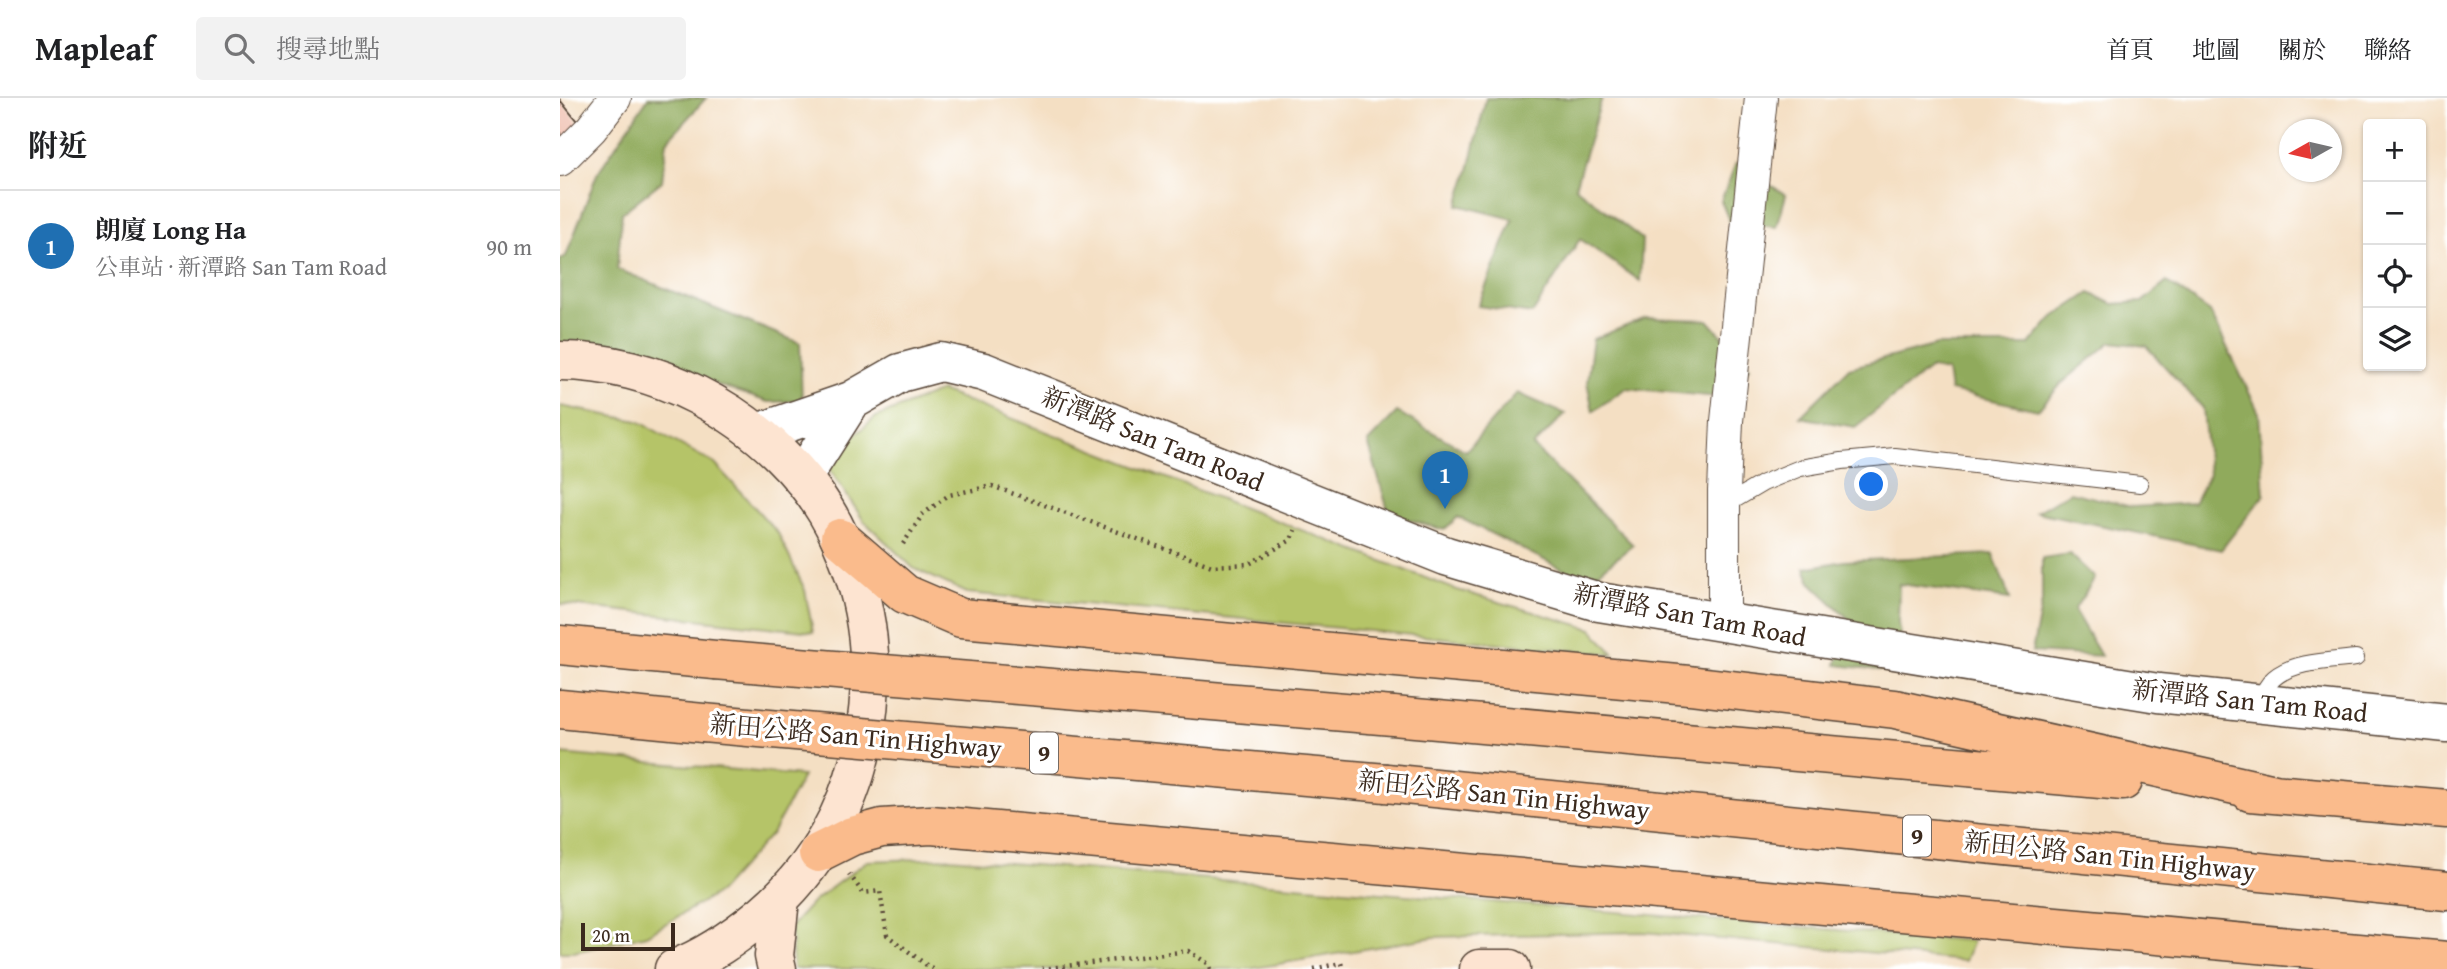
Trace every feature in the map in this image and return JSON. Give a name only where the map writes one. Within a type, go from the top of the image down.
[{"type":"highway","points":[[840,538],[905,594],[961,618],[1676,684],[1895,709],[2275,794]]},
{"type":"highway","points":[[560,645],[2447,808]]},
{"type":"highway","name":"新田公路 San Tin Highway","points":[[560,709],[1386,783],[2447,891]]},
{"type":"highway","points":[[818,853],[852,836],[882,828],[931,825],[2447,961]]},
{"type":"main road","points":[[560,361],[616,366],[675,384],[725,409],[758,433],[802,478],[823,507],[840,538],[864,606],[872,672],[863,752],[842,810],[809,867],[780,899],[735,937],[684,968]]},
{"type":"main road","points":[[777,969],[774,956],[780,899]]},
{"type":"main road","points":[[1479,969],[1511,969]]},
{"type":"street","points":[[560,160],[592,129],[615,98]]},
{"type":"street","points":[[1724,624],[1727,421],[1761,98]]},
{"type":"street","name":"新潭路 San Tam Road","points":[[758,433],[851,401],[900,373],[940,362],[984,372],[1446,556],[1599,603],[2158,693],[2447,723]]},
{"type":"street","name":"新潭路 San Tam Road","points":[[802,478],[851,401]]},
{"type":"lane","points":[[1724,506],[1763,483],[1800,468],[1895,456],[2140,484]]},
{"type":"lane","points":[[2257,703],[2273,678],[2292,669],[2356,658]]},
{"type":"path","points":[[905,544],[923,514],[948,495],[992,486],[1212,566],[1249,564],[1291,540],[1307,500]]},
{"type":"path","points":[[880,891],[887,936],[929,967],[936,969]]},
{"type":"path","points":[[1042,969],[1188,951],[1209,964],[1211,969]]},
{"type":"path","points":[[1314,969],[1341,963],[1343,969]]},
{"type":"green space","points":[[648,98],[706,98],[667,141],[662,181],[622,213],[617,269],[800,343],[802,401],[768,402],[661,366],[560,346],[560,260],[566,256],[597,174]]},
{"type":"green space","points":[[1486,98],[1602,98],[1575,187],[1642,239],[1640,281],[1580,239],[1532,314],[1478,306],[1513,219],[1458,205]]},
{"type":"green space","points":[[1736,163],[1786,195],[1777,227],[1730,223],[1721,201]]},
{"type":"green space","points":[[2167,282],[2210,312],[2259,413],[2264,495],[2221,550],[2036,512],[2070,492],[2132,507],[2194,503],[2209,474],[2203,408],[2146,346],[2111,342],[2062,383],[2038,410],[1950,391],[1947,371],[1931,368],[1855,427],[1800,417],[1849,368],[1937,345],[2029,345],[2051,319],[2090,293],[2112,304],[2142,302]]},
{"type":"green space","points":[[1646,318],[1708,320],[1750,367],[1718,397],[1626,388],[1593,411],[1587,382],[1593,339]]},
{"type":"green space","points":[[941,391],[1454,589],[1592,629],[1614,654],[967,593],[913,568],[864,521],[824,461],[876,417]]},
{"type":"green space","points":[[1517,393],[1565,414],[1533,446],[1633,545],[1599,572],[1572,574],[1458,517],[1444,530],[1389,514],[1368,442],[1397,412],[1466,451]]},
{"type":"green space","points":[[560,406],[638,421],[715,464],[778,533],[805,590],[813,632],[560,604]]},
{"type":"green space","points":[[1993,554],[2010,599],[1899,584],[1898,623],[1906,673],[1836,665],[1851,621],[1811,583],[1805,568],[1844,561]]},
{"type":"green space","points":[[2070,554],[2095,578],[2074,610],[2101,656],[2032,652],[2042,602],[2042,558]]},
{"type":"green space","points":[[560,754],[803,776],[773,832],[718,893],[646,935],[574,952],[560,952]]},
{"type":"green space","points":[[949,858],[1973,941],[1965,961],[1644,932],[1434,937],[1249,969],[793,969],[791,926],[814,901],[867,861]]},
{"type":"building","points":[[560,100],[584,130],[560,139]]},
{"type":"place","name":"朗廈 Long Ha","points":[[1445,509]]}]
